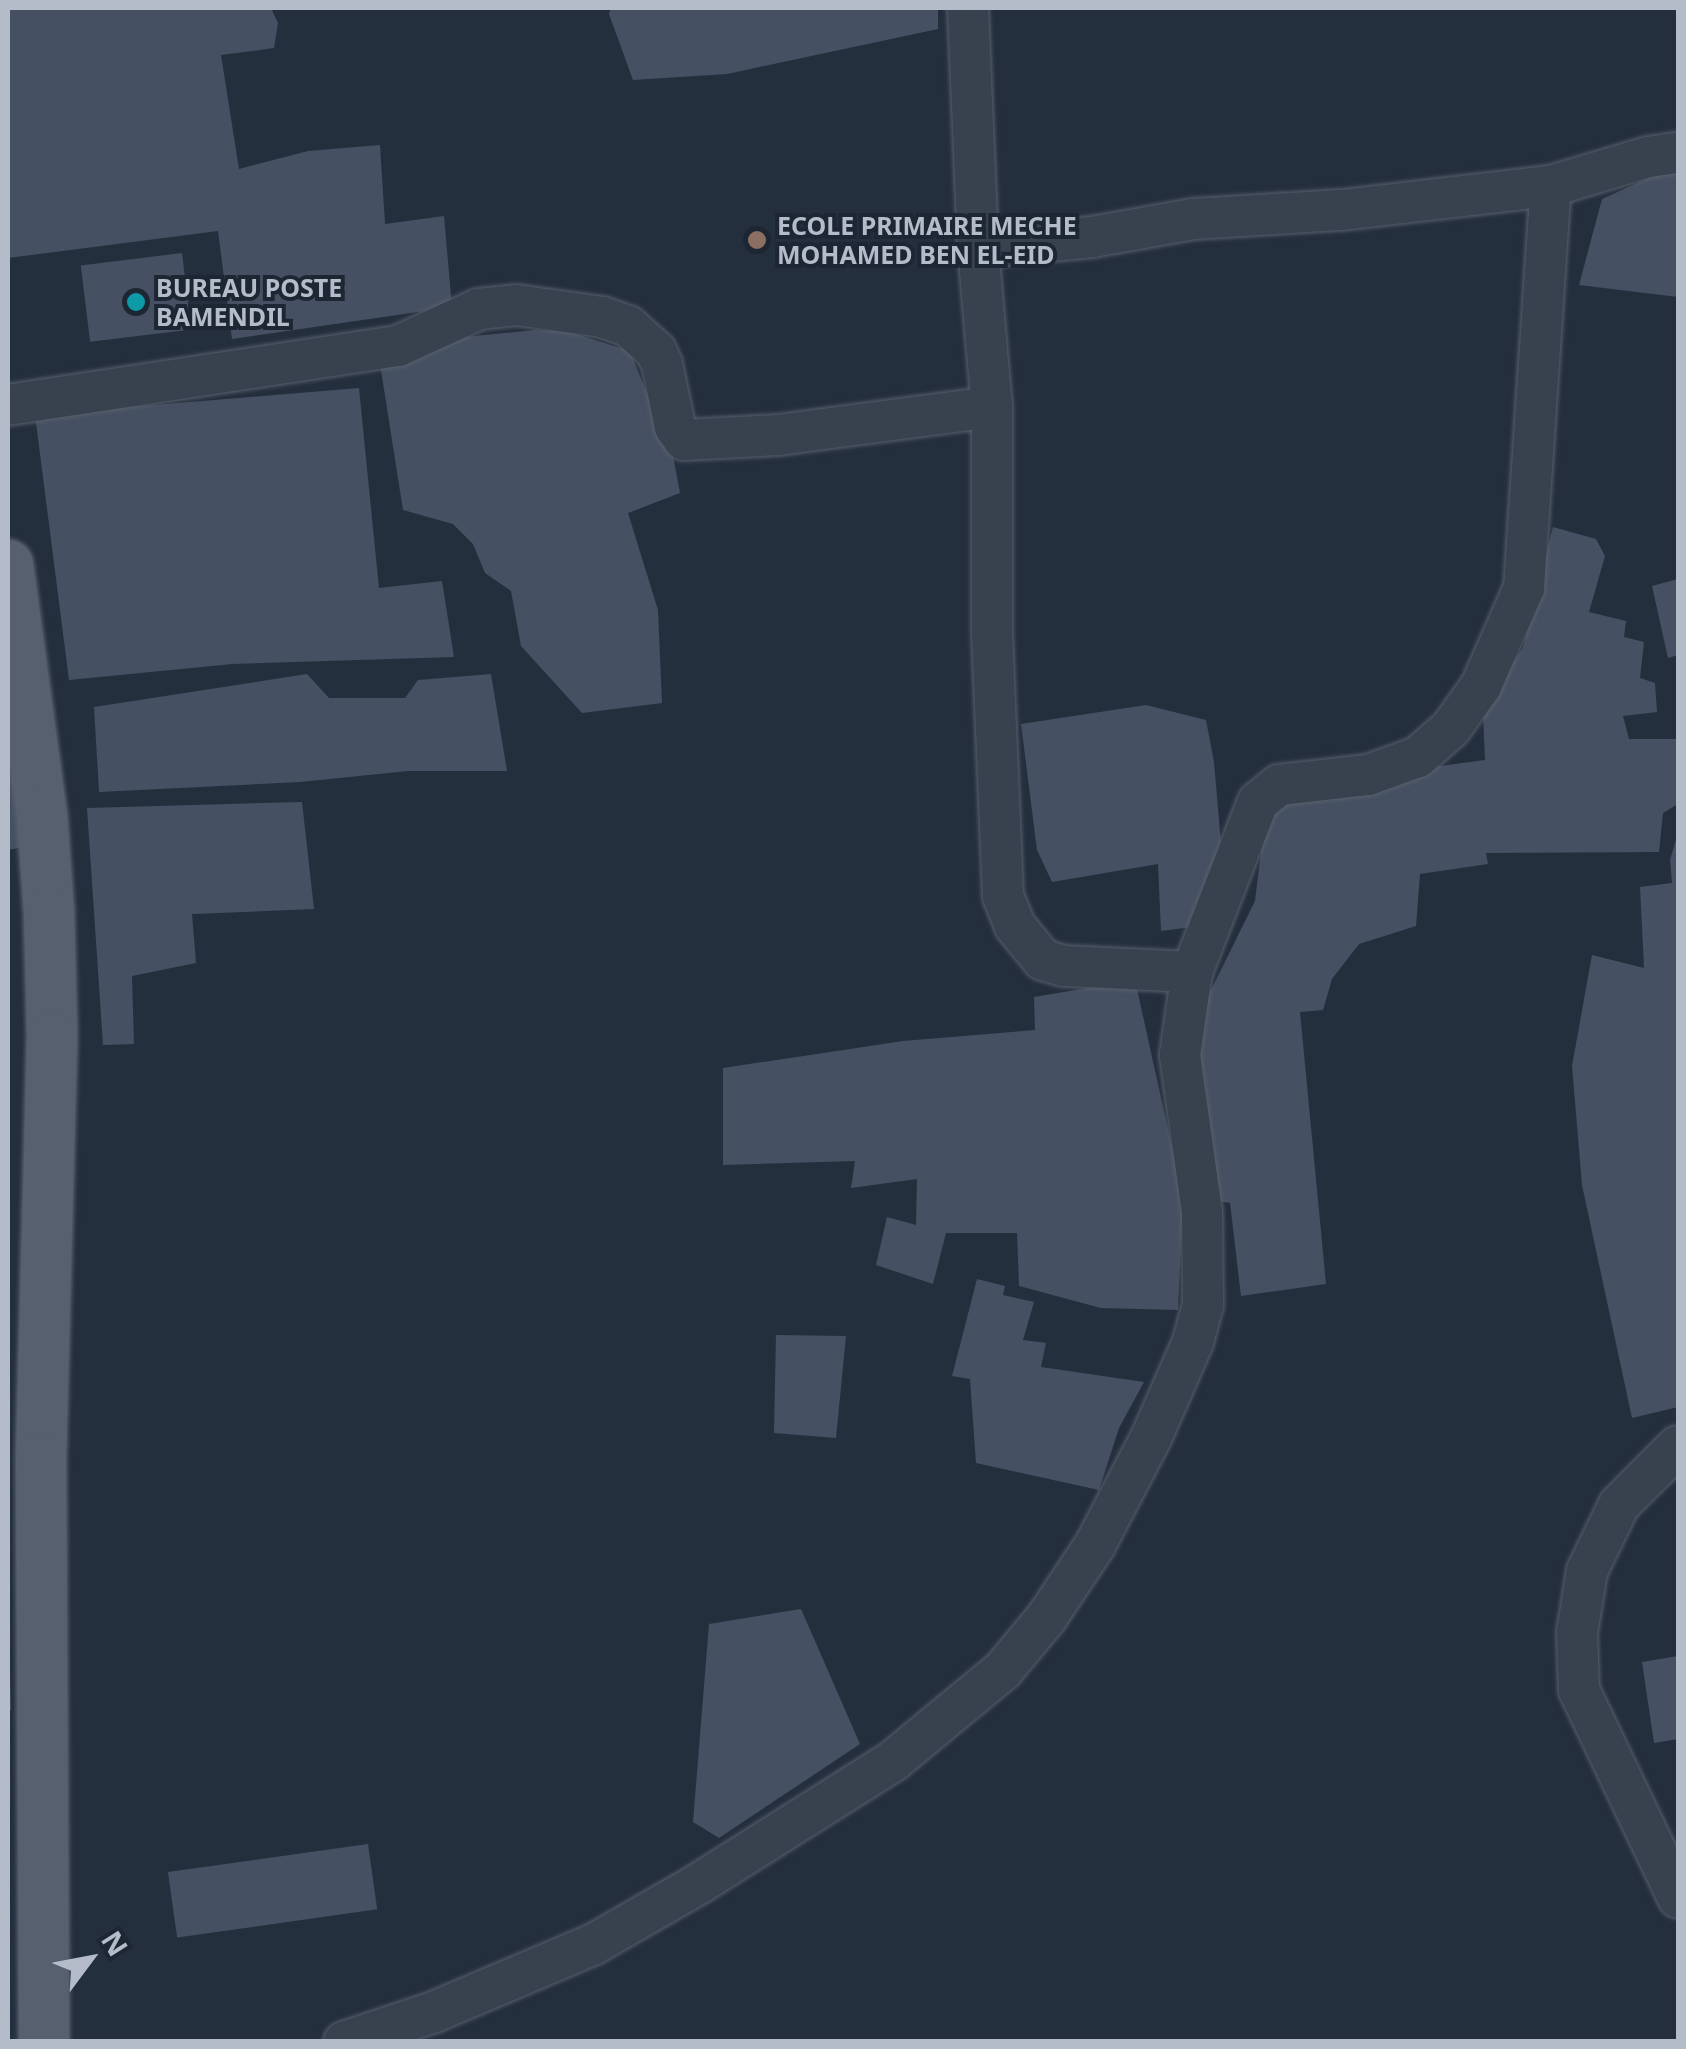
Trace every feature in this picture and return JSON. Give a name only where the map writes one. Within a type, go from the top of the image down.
[{"type":"main road","points":[[8,565],[42,815],[50,930],[52,1038],[42,1460],[44,2042]]},
{"type":"street","points":[[968,8],[978,248],[992,407],[992,633],[1003,896],[1014,926],[1044,960],[1064,966],[1192,972]]},
{"type":"street","points":[[978,248],[1092,237],[1193,219],[1342,210],[1552,186],[1648,157],[1678,153]]},
{"type":"street","points":[[344,2042],[508,1982],[594,1944],[700,1884],[893,1761],[949,1719],[1003,1670],[1047,1617],[1095,1544],[1136,1468],[1193,1342],[1203,1305],[1202,1212],[1180,1054],[1192,972],[1254,811],[1267,791],[1279,786],[1368,774],[1418,757],[1451,728],[1506,639],[1524,588],[1552,186]]},
{"type":"street","points":[[8,405],[99,387],[398,346],[478,309],[516,306],[602,316],[628,326],[656,352],[662,364],[675,428],[684,440],[778,435],[992,407]]},
{"type":"street","points":[[1678,1446],[1619,1505],[1588,1571],[1577,1633],[1580,1690],[1678,1898]]},
{"type":"building","points":[[8,8],[271,8],[278,23],[274,48],[221,55],[239,169],[308,151],[380,145],[385,224],[444,216],[452,307],[232,339],[218,231],[8,258]]},
{"type":"building","points":[[611,8],[938,8],[938,29],[727,74],[633,80],[609,14]]},
{"type":"building","points":[[1678,170],[1678,297],[1579,285],[1602,199],[1664,171]]},
{"type":"building","name":"BUREAU POSTE BAMENDIL","points":[[182,253],[191,329],[90,342],[81,265]]},
{"type":"building","points":[[535,330],[569,332],[630,351],[660,426],[669,434],[680,493],[628,513],[658,610],[662,703],[582,713],[521,646],[511,591],[485,573],[473,544],[453,524],[403,510],[380,364],[464,337]]},
{"type":"building","points":[[359,388],[379,588],[442,581],[454,657],[232,664],[69,680],[35,415]]},
{"type":"building","points":[[1553,527],[1596,539],[1605,556],[1589,612],[1626,621],[1624,637],[1644,642],[1640,678],[1655,683],[1657,712],[1623,716],[1629,739],[1678,739],[1678,804],[1663,813],[1659,852],[1486,853],[1488,864],[1420,874],[1416,926],[1359,944],[1332,979],[1323,1010],[1300,1012],[1326,1284],[1241,1296],[1230,1203],[1218,1201],[1200,1063],[1206,1000],[1255,901],[1261,852],[1276,799],[1336,780],[1485,760],[1482,691],[1494,689],[1523,648]]},
{"type":"building","points":[[1678,579],[1678,655],[1668,658],[1652,586]]},
{"type":"building","points":[[307,674],[329,698],[405,698],[418,680],[491,674],[507,771],[408,771],[300,782],[99,792],[94,707]]},
{"type":"building","points":[[1146,705],[1206,720],[1214,762],[1223,867],[1207,925],[1161,931],[1158,864],[1052,882],[1037,850],[1021,724]]},
{"type":"building","points":[[8,753],[29,846],[8,850]]},
{"type":"building","points":[[302,802],[314,909],[192,914],[196,963],[132,976],[134,1044],[103,1045],[87,808]]},
{"type":"building","points":[[1678,833],[1678,1407],[1632,1418],[1582,1185],[1572,1066],[1592,955],[1644,968],[1640,887],[1672,883],[1670,860]]},
{"type":"building","points":[[1135,980],[1183,1197],[1178,1310],[1101,1308],[1019,1286],[1017,1233],[946,1233],[933,1284],[876,1265],[887,1217],[916,1225],[917,1179],[851,1188],[855,1161],[723,1165],[723,1068],[903,1041],[1035,1030],[1034,997]]},
{"type":"building","points":[[977,1279],[1005,1286],[1003,1295],[1034,1302],[1023,1340],[1046,1343],[1041,1367],[1144,1382],[1119,1428],[1099,1490],[976,1463],[970,1379],[952,1376]]},
{"type":"building","points":[[776,1335],[846,1336],[836,1438],[774,1433]]},
{"type":"building","points":[[801,1609],[860,1744],[719,1838],[693,1822],[709,1624]]},
{"type":"building","points":[[1678,1656],[1678,1739],[1654,1743],[1642,1662]]},
{"type":"building","points":[[10,1669],[11,1710],[8,1710]]},
{"type":"building","points":[[368,1844],[377,1909],[177,1937],[168,1872]]},
{"type":"place","name":"ECOLE PRIMAIRE MECHE MOHAMED BEN EL-EID","points":[[757,240]]},
{"type":"place","name":"BUREAU POSTE BAMENDIL","points":[[136,302]]}]
